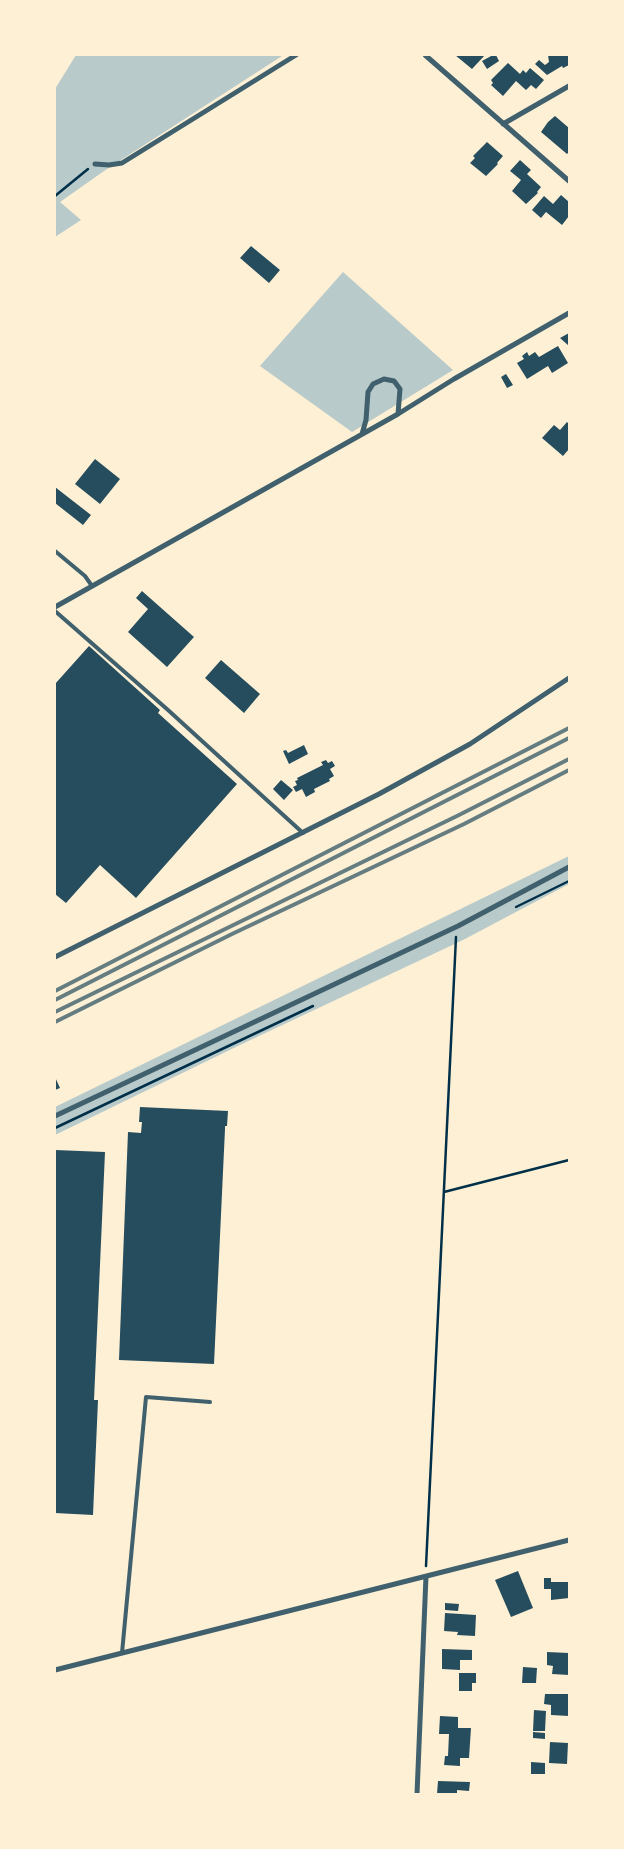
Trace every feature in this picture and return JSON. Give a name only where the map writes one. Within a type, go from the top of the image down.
[{"type":"street","points":[[95,164],[109,165],[122,163],[296,55]]},
{"type":"street","points":[[425,55],[569,181]]},
{"type":"street","points":[[503,124],[569,86]]},
{"type":"street","points":[[55,609],[92,586],[398,414],[458,376],[569,314]]},
{"type":"street","points":[[362,434],[366,420],[368,392],[373,384],[384,379],[394,381],[400,389],[398,414]]},
{"type":"street","points":[[55,957],[379,794],[470,744],[569,678]]},
{"type":"street","points":[[55,1116],[458,926],[569,867]]},
{"type":"street","points":[[55,1670],[569,1540]]},
{"type":"street","points":[[417,1794],[426,1576]]},
{"type":"lane","points":[[55,551],[85,576],[92,586]]},
{"type":"lane","points":[[55,609],[303,833]]},
{"type":"lane","points":[[122,1653],[146,1397],[210,1402]]},
{"type":"path","points":[[55,196],[95,164]]},
{"type":"path","points":[[426,1576],[458,926]]},
{"type":"path","points":[[444,1192],[569,1160]]},
{"type":"shaded area","points":[[76,55],[282,56],[104,171],[60,202],[81,220],[55,237],[55,89]]},
{"type":"shaded area","points":[[343,272],[453,370],[352,432],[260,366]]},
{"type":"shaded area","points":[[569,856],[569,884],[463,940],[55,1135],[55,1107]]},
{"type":"building","points":[[455,55],[485,55],[472,69]]},
{"type":"building","points":[[496,55],[499,61],[487,69],[482,61]]},
{"type":"building","points":[[548,55],[569,55],[569,65],[563,68],[562,66],[547,75],[535,64],[539,60],[545,65],[549,62]]},
{"type":"building","points":[[508,63],[520,74],[523,70],[526,73],[530,68],[544,80],[536,89],[531,85],[526,90],[516,81],[503,96],[491,85],[493,83],[491,80]]},
{"type":"building","points":[[555,116],[569,128],[569,152],[567,154],[541,132]]},
{"type":"building","points":[[487,142],[503,156],[486,176],[470,163],[475,158],[473,156]]},
{"type":"building","points":[[520,160],[531,170],[527,174],[541,187],[538,193],[526,204],[512,191],[521,180],[510,171]]},
{"type":"building","points":[[561,195],[569,202],[569,216],[562,225],[546,212],[541,218],[532,210],[544,196],[553,204]]},
{"type":"building","points":[[251,246],[280,270],[269,283],[240,258]]},
{"type":"building","points":[[569,333],[569,346],[560,338]]},
{"type":"building","points":[[558,346],[568,363],[552,373],[548,366],[527,379],[517,363],[524,359],[522,356],[527,352],[529,356],[535,352],[539,357]]},
{"type":"building","points":[[506,374],[513,385],[507,388],[501,377]]},
{"type":"building","points":[[567,422],[569,424],[569,449],[563,456],[542,438],[554,425],[560,430]]},
{"type":"building","points":[[95,459],[120,479],[100,504],[75,484]]},
{"type":"building","points":[[55,487],[91,515],[83,525],[55,503]]},
{"type":"building","points":[[142,591],[194,637],[167,667],[128,632],[148,609],[136,598]]},
{"type":"building","points":[[89,646],[160,710],[158,713],[237,784],[136,898],[100,865],[66,903],[55,894],[55,684]]},
{"type":"building","points":[[221,660],[260,694],[244,713],[205,678]]},
{"type":"building","points":[[304,745],[308,754],[289,764],[283,751],[286,750],[288,753]]},
{"type":"building","points":[[326,760],[328,763],[332,761],[335,766],[330,769],[334,776],[329,779],[330,781],[314,789],[315,792],[306,797],[302,789],[296,792],[293,787],[297,785],[295,781],[298,780],[297,778],[323,765],[321,762]]},
{"type":"building","points":[[281,780],[293,790],[284,800],[273,789]]},
{"type":"building","points":[[55,1077],[60,1088],[55,1090]]},
{"type":"building","points":[[140,1107],[228,1111],[227,1126],[225,1126],[214,1364],[119,1360],[128,1132],[141,1133],[142,1122],[139,1122]]},
{"type":"building","points":[[55,1150],[105,1152],[94,1400],[98,1400],[93,1515],[55,1513]]},
{"type":"building","points":[[518,1571],[533,1608],[511,1617],[495,1580]]},
{"type":"building","points":[[544,1578],[551,1578],[551,1582],[569,1582],[569,1598],[551,1600],[551,1589],[544,1589]]},
{"type":"building","points":[[445,1603],[459,1604],[458,1611],[445,1610]]},
{"type":"building","points":[[445,1613],[476,1615],[475,1636],[457,1635],[458,1632],[444,1631]]},
{"type":"building","points":[[442,1649],[472,1650],[472,1660],[460,1660],[460,1670],[442,1669]]},
{"type":"building","points":[[547,1652],[569,1653],[569,1675],[552,1674],[553,1666],[547,1665]]},
{"type":"building","points":[[523,1667],[537,1668],[536,1683],[522,1683]]},
{"type":"building","points":[[459,1673],[476,1673],[476,1683],[472,1683],[472,1691],[459,1691]]},
{"type":"building","points":[[545,1694],[569,1694],[569,1716],[551,1715],[551,1705],[544,1704]]},
{"type":"building","points":[[534,1710],[546,1711],[545,1731],[533,1731]]},
{"type":"building","points":[[440,1716],[458,1717],[458,1728],[471,1728],[469,1758],[460,1758],[460,1766],[444,1765],[445,1756],[448,1756],[449,1734],[439,1734]]},
{"type":"building","points":[[533,1732],[545,1733],[545,1739],[533,1738]]},
{"type":"building","points":[[550,1742],[568,1743],[567,1764],[549,1763]]},
{"type":"building","points":[[531,1762],[545,1763],[545,1774],[531,1774]]},
{"type":"building","points":[[438,1781],[470,1782],[469,1791],[457,1790],[457,1794],[437,1794]]},
{"type":"railway","points":[[55,991],[569,728]]},
{"type":"railway","points":[[55,1000],[569,738]]},
{"type":"railway","points":[[55,1012],[459,815],[569,759]]},
{"type":"railway","points":[[55,1022],[232,934],[464,824],[569,770]]}]
